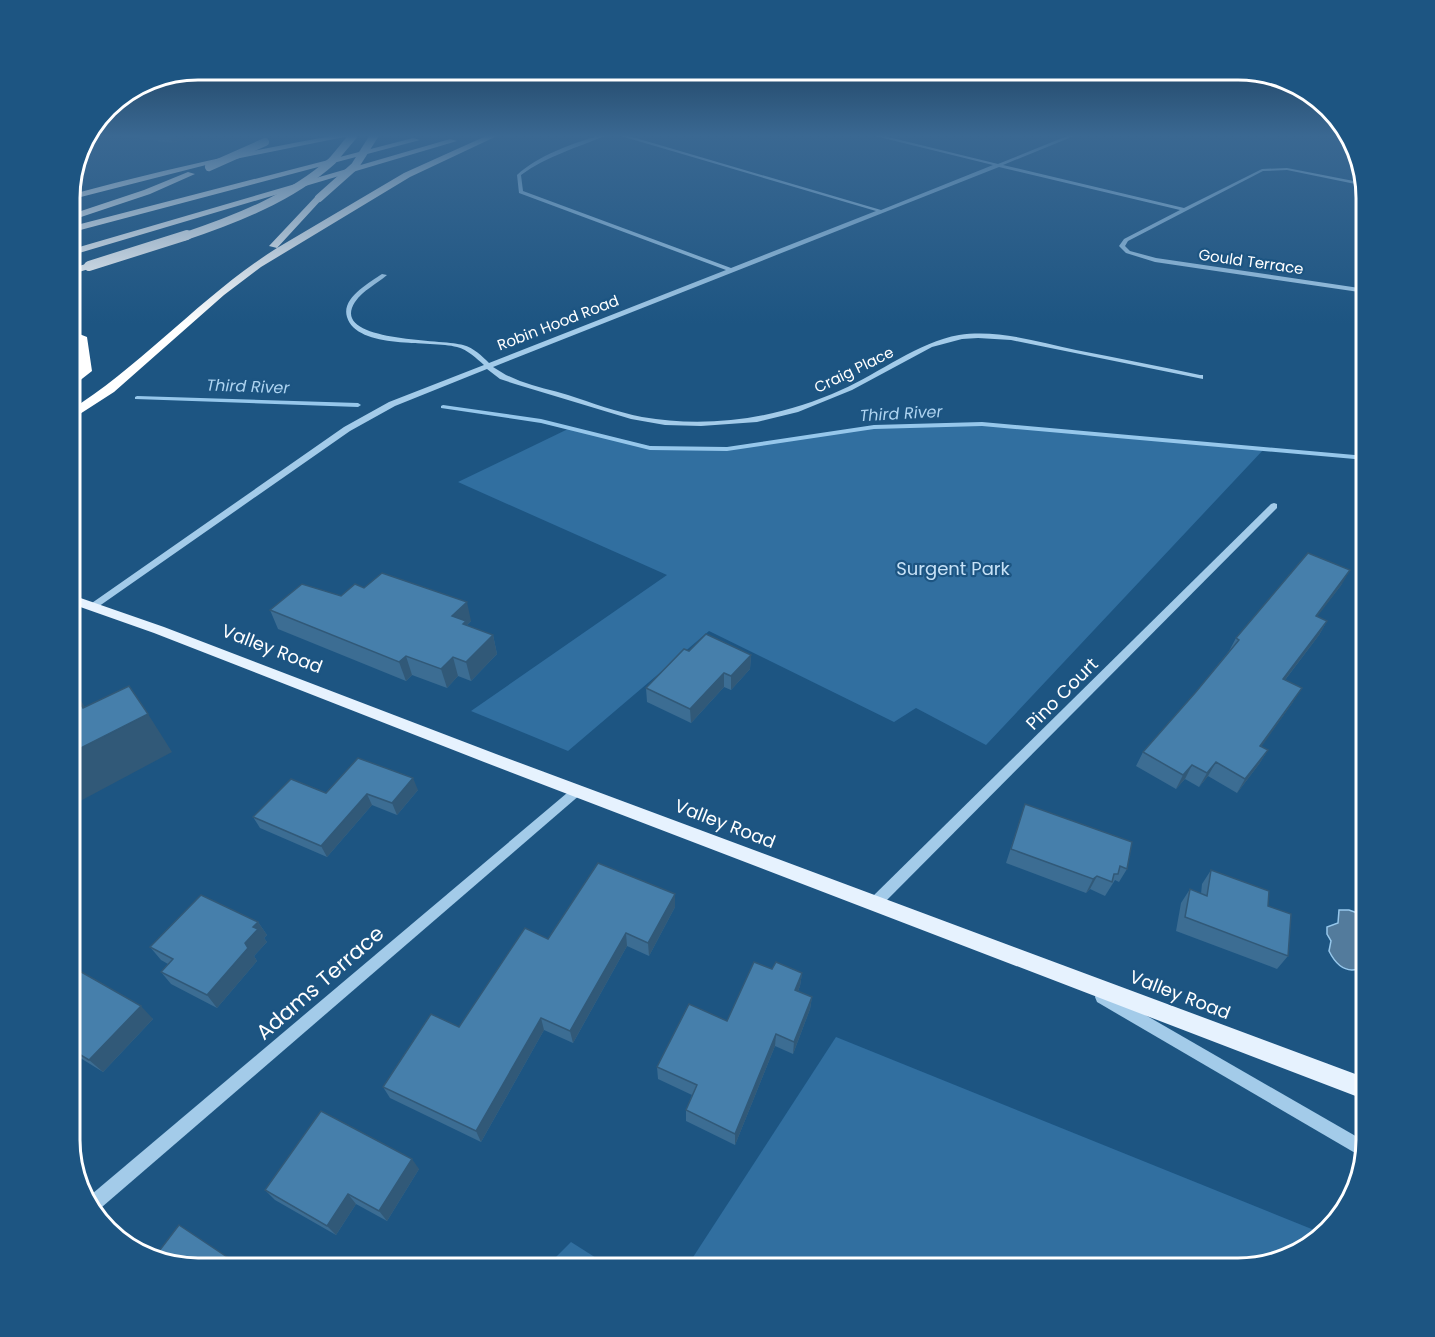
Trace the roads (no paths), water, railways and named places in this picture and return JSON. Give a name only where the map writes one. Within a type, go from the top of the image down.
[{"type":"highway","points":[[80,215],[129,198]]},
{"type":"highway","points":[[80,227],[190,198]]},
{"type":"highway","points":[[80,251],[258,198]]},
{"type":"highway","points":[[80,269],[193,232],[273,198]]},
{"type":"highway","points":[[254,267],[320,198]]},
{"type":"highway","points":[[80,411],[93,403],[204,306],[254,267],[367,198]]},
{"type":"highway","points":[[80,336],[86,371],[80,376]]},
{"type":"main road","name":"Valley Road","points":[[80,602],[159,630],[874,904],[1356,1085]]},
{"type":"street","points":[[538,198],[731,270]]},
{"type":"street","points":[[837,198],[880,211]]},
{"type":"street","name":"Robin Hood Road","points":[[92,607],[347,429],[392,404],[912,198]]},
{"type":"street","points":[[1137,198],[1185,210],[1207,198]]},
{"type":"street","name":"Gould Terrace","points":[[1185,210],[1126,240],[1122,246],[1133,254],[1155,260],[1355,289]]},
{"type":"street","name":"Craig Place","points":[[384,275],[359,294],[351,304],[350,320],[357,327],[381,337],[425,340],[462,346],[477,354],[502,376],[641,419],[702,424],[739,422],[774,416],[825,401],[852,389],[942,340],[960,337],[1003,337],[1200,377]]},
{"type":"street","name":"Pino Court","points":[[874,904],[1274,506]]},
{"type":"street","name":"Adams Terrace","points":[[96,1201],[577,791]]},
{"type":"street","points":[[1068,977],[1355,1145]]},
{"type":"waterway","name":"Third River","points":[[137,398],[358,405]]},
{"type":"waterway","name":"Third River","points":[[443,407],[541,421],[650,448],[727,449],[874,427],[982,424],[1355,457]]},
{"type":"park label","name":"Surgent Park","points":[[953,569]]}]
